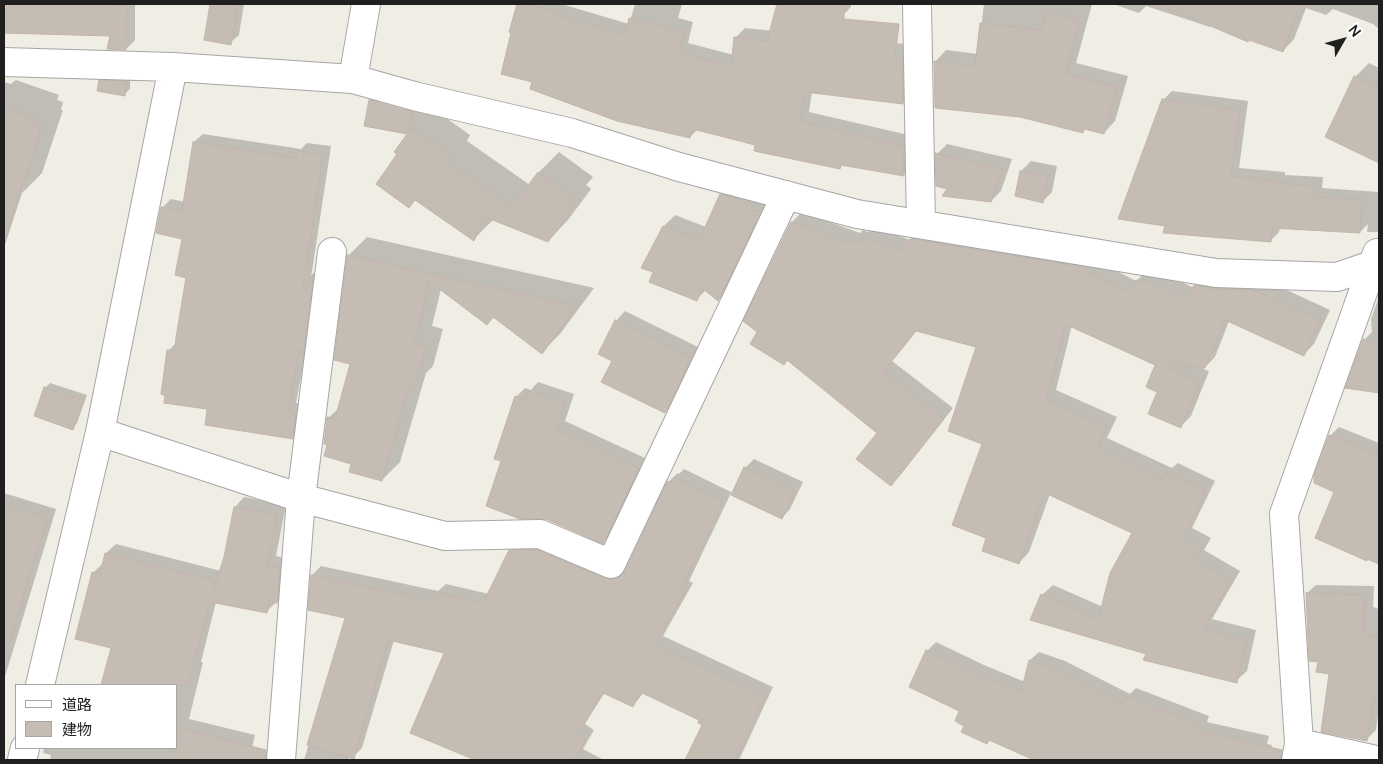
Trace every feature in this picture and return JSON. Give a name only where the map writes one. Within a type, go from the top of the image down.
[{"type":"street","points":[[353,79],[366,4]]},
{"type":"street","points":[[917,4],[921,224]]},
{"type":"street","points":[[4,62],[173,67],[353,79],[414,96],[572,133],[679,167],[857,214],[1216,272],[1337,277],[1377,259]]},
{"type":"street","points":[[40,684],[100,432],[173,67]]},
{"type":"street","points":[[100,432],[301,498],[445,536],[540,534],[611,564],[786,195]]},
{"type":"street","points":[[281,760],[301,498],[332,252]]},
{"type":"street","points":[[1376,760],[1298,752],[1284,514],[1377,259]]},
{"type":"building","points":[[4,4],[119,4],[118,6],[127,6],[126,50],[107,49],[110,36],[4,33]]},
{"type":"building","points":[[210,4],[238,4],[231,45],[204,40]]},
{"type":"building","points":[[517,4],[527,4],[557,12],[556,15],[625,34],[629,18],[684,31],[679,53],[731,66],[734,37],[767,41],[777,4],[844,4],[844,19],[899,24],[895,57],[902,58],[903,104],[805,92],[800,121],[904,146],[904,176],[841,165],[840,169],[754,151],[755,145],[693,129],[690,138],[617,121],[530,89],[532,82],[501,74],[511,33],[509,32]]},
{"type":"building","points":[[1159,4],[1301,4],[1283,52],[1249,40],[1248,42]]},
{"type":"building","points":[[1046,11],[1080,20],[1066,74],[1118,87],[1104,134],[1084,129],[1083,133],[1020,117],[935,108],[934,61],[975,66],[980,23],[1041,30]]},
{"type":"building","points":[[1354,76],[1379,89],[1379,163],[1325,137]]},
{"type":"building","points":[[99,80],[126,81],[125,96],[97,91]]},
{"type":"building","points":[[1162,99],[1240,110],[1231,176],[1277,181],[1276,183],[1315,186],[1314,197],[1362,200],[1360,233],[1272,228],[1271,242],[1163,233],[1165,226],[1118,219]]},
{"type":"building","points":[[369,100],[413,112],[408,132],[411,128],[451,156],[447,162],[512,207],[538,172],[574,198],[567,206],[572,209],[548,242],[485,217],[474,241],[415,200],[409,208],[376,184],[397,154],[394,152],[407,134],[364,126]]},
{"type":"building","points":[[4,108],[35,118],[34,124],[40,126],[38,134],[40,134],[8,228],[4,227]]},
{"type":"building","points":[[193,142],[296,158],[297,151],[323,155],[303,288],[314,273],[304,352],[299,351],[288,412],[296,413],[293,439],[205,425],[207,409],[164,403],[165,396],[161,394],[167,350],[175,351],[186,278],[175,275],[182,239],[156,233],[161,207],[182,211]]},
{"type":"building","points":[[935,153],[1003,169],[991,202],[942,196],[947,189],[936,186]]},
{"type":"building","points":[[1020,171],[1048,176],[1043,203],[1015,196]]},
{"type":"building","points":[[720,194],[737,198],[747,203],[747,208],[761,212],[718,301],[702,288],[697,301],[649,282],[653,272],[641,268],[663,226],[699,240]]},
{"type":"building","points":[[791,222],[850,243],[852,239],[860,242],[863,236],[901,251],[910,239],[1085,267],[1085,271],[1130,293],[1136,280],[1142,283],[1143,279],[1187,299],[1194,285],[1215,289],[1254,290],[1321,320],[1304,356],[1225,320],[1205,368],[1170,363],[1169,369],[1200,382],[1181,428],[1148,414],[1157,392],[1146,387],[1155,365],[1065,324],[1046,400],[1107,427],[1098,448],[1163,479],[1166,472],[1206,491],[1183,538],[1202,549],[1194,560],[1231,581],[1203,629],[1247,640],[1237,683],[1143,660],[1146,654],[1030,620],[1041,594],[1098,620],[1110,573],[1132,533],[1045,493],[1019,564],[982,551],[986,538],[952,525],[982,444],[948,431],[976,347],[916,331],[883,372],[944,419],[891,486],[856,459],[877,433],[787,360],[784,365],[750,344],[757,332],[743,321]]},
{"type":"building","points":[[347,255],[577,306],[542,354],[493,317],[487,325],[429,281],[415,344],[426,347],[415,385],[410,384],[382,481],[349,472],[351,464],[324,456],[327,445],[324,444],[327,417],[335,419],[350,364],[334,360]]},
{"type":"building","points":[[615,320],[691,358],[665,413],[601,382],[612,361],[598,354]]},
{"type":"building","points":[[1363,339],[1379,346],[1379,393],[1345,388]]},
{"type":"building","points":[[44,387],[83,400],[73,430],[34,416]]},
{"type":"building","points":[[528,391],[565,403],[557,430],[639,468],[603,544],[546,519],[520,519],[486,506],[501,461],[494,459],[515,396],[525,400]]},
{"type":"building","points":[[1329,435],[1379,455],[1379,564],[1367,559],[1367,561],[1315,538],[1334,492],[1314,483],[1314,475]]},
{"type":"building","points":[[744,467],[795,491],[782,519],[731,495]]},
{"type":"building","points":[[674,478],[723,501],[681,590],[684,592],[655,645],[765,696],[735,760],[685,760],[702,725],[698,723],[699,720],[640,692],[633,707],[603,693],[577,733],[586,739],[574,760],[475,760],[410,733],[444,653],[388,640],[354,759],[307,745],[345,618],[308,610],[311,575],[433,601],[435,592],[483,603],[509,550],[537,550],[605,578],[613,579],[625,571],[667,481],[671,483]]},
{"type":"building","points":[[4,505],[47,518],[10,641],[4,640]]},
{"type":"building","points":[[234,507],[277,514],[267,566],[280,568],[277,603],[269,601],[267,613],[210,602],[188,685],[101,684],[111,648],[75,639],[92,572],[100,574],[105,553],[215,581],[214,588],[224,557]]},
{"type":"building","points":[[1306,593],[1365,595],[1364,635],[1379,637],[1379,695],[1374,695],[1367,741],[1321,732],[1329,674],[1316,672],[1318,662],[1309,661]]},
{"type":"building","points":[[926,650],[976,674],[1021,692],[1029,660],[1056,670],[1123,703],[1126,696],[1201,725],[1199,730],[1282,750],[1281,760],[1034,760],[989,740],[987,744],[961,732],[964,726],[955,721],[959,711],[909,687]]},
{"type":"building","points":[[178,728],[266,750],[266,760],[176,760]]}]
